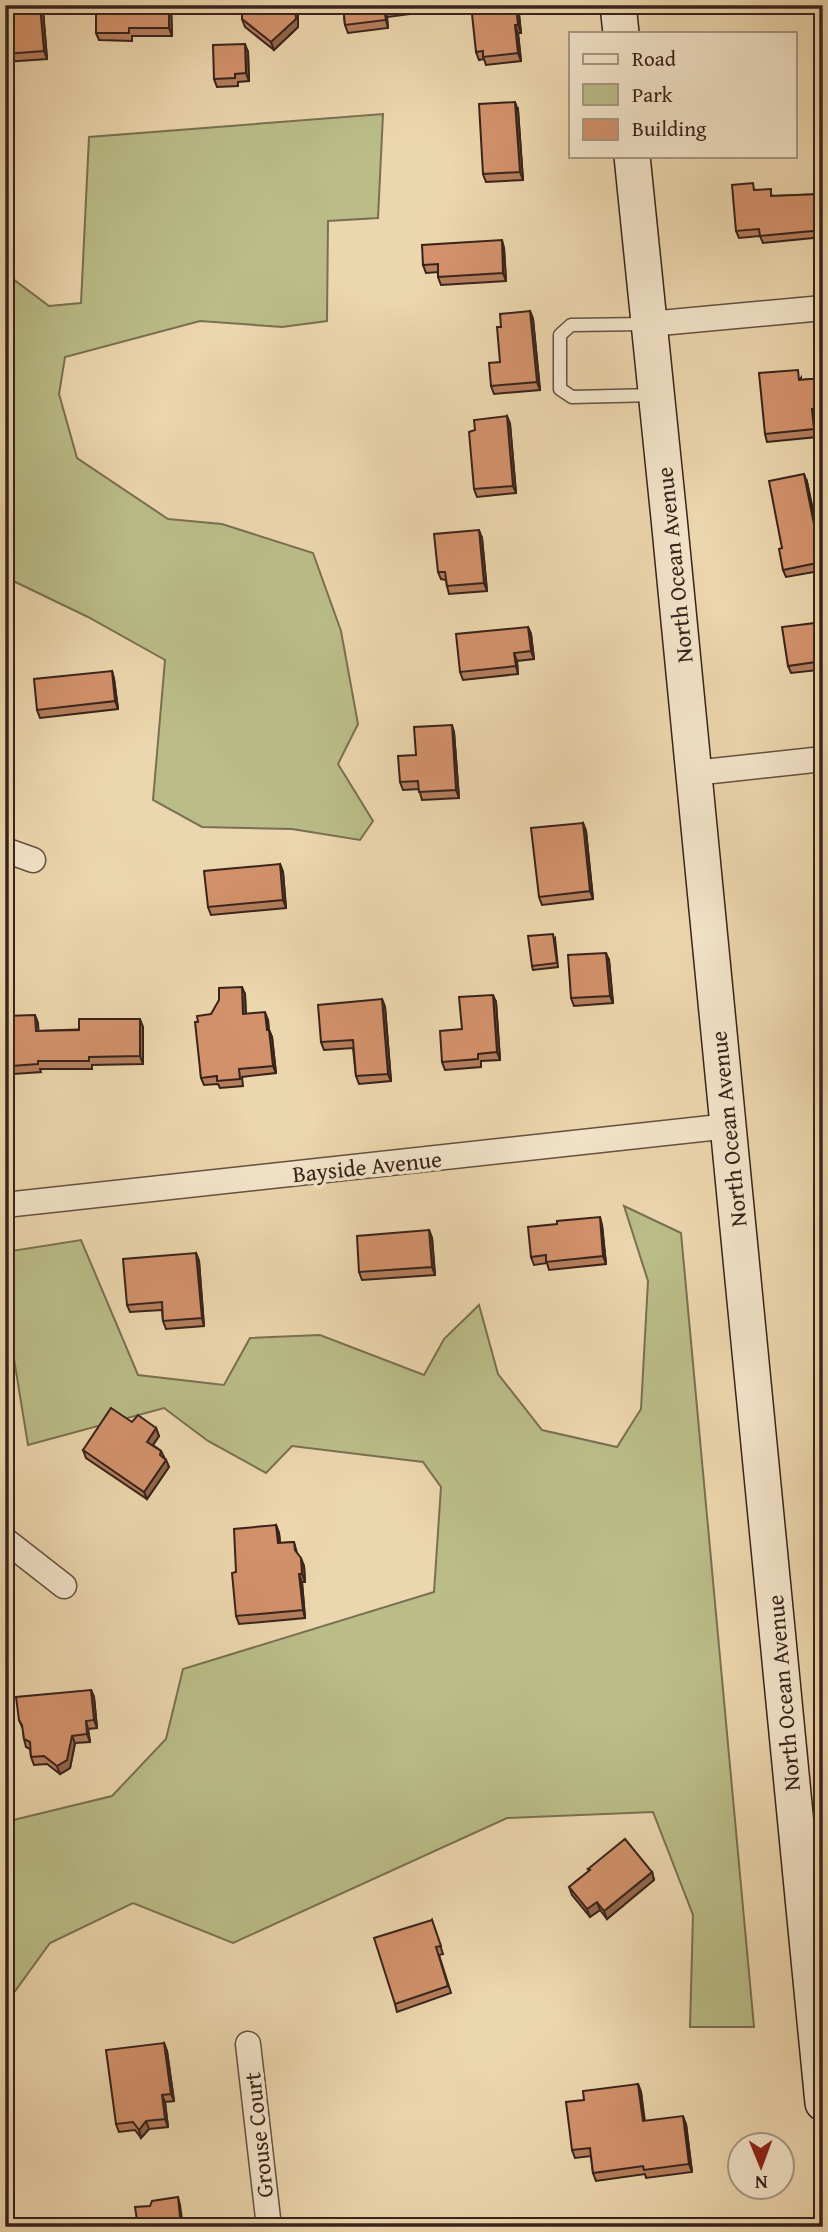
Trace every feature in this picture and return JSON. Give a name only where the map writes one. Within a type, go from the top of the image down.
[{"type":"main road","points":[[618,5],[621,32]]},
{"type":"main road","name":"North Ocean Avenue","points":[[632,158],[819,2034],[823,2102]]},
{"type":"street","points":[[649,324],[823,309]]},
{"type":"street","points":[[694,773],[823,759]]},
{"type":"street","points":[[5,850],[33,860]]},
{"type":"street","name":"Bayside Avenue","points":[[5,1205],[729,1126]]},
{"type":"street","points":[[5,1540],[64,1586]]},
{"type":"street","name":"Grouse Court","points":[[248,2043],[269,2227]]},
{"type":"lane","points":[[649,324],[571,325],[560,335],[560,389],[572,397],[657,395]]},
{"type":"green space","points":[[383,114],[378,218],[328,221],[327,321],[282,327],[200,321],[65,357],[59,394],[77,458],[168,519],[222,524],[313,553],[341,631],[358,724],[338,764],[373,821],[360,840],[292,829],[202,827],[153,800],[165,660],[88,617],[5,577],[5,273],[49,306],[81,303],[89,137]]},
{"type":"green space","points":[[624,1206],[681,1233],[754,2027],[690,2027],[693,1915],[653,1812],[507,1818],[233,1943],[133,1903],[50,1943],[5,2005],[5,1822],[112,1796],[166,1739],[183,1669],[434,1592],[441,1487],[423,1462],[292,1446],[266,1473],[208,1441],[164,1408],[28,1445],[5,1304],[5,1252],[81,1240],[138,1375],[224,1385],[250,1338],[320,1335],[424,1375],[444,1339],[479,1305],[498,1374],[542,1430],[617,1447],[641,1409],[648,1281]]},
{"type":"building","points":[[5,5],[40,5],[44,51],[5,54]]},
{"type":"building","points":[[96,5],[169,5],[169,28],[129,28],[129,33],[96,33]]},
{"type":"building","points":[[242,5],[295,5],[296,19],[271,42],[242,19]]},
{"type":"building","points":[[343,5],[418,5],[384,9],[386,20],[345,25]]},
{"type":"building","points":[[479,5],[516,5],[518,53],[483,57],[483,51],[476,52],[472,14],[480,13]]},
{"type":"building","points":[[245,44],[246,73],[235,74],[235,78],[214,79],[213,45]]},
{"type":"building","points":[[515,102],[520,172],[483,174],[479,104]]},
{"type":"building","points":[[753,183],[754,190],[771,189],[771,196],[821,194],[823,230],[760,236],[759,229],[736,231],[732,185]]},
{"type":"building","points":[[502,240],[503,273],[438,277],[438,264],[423,265],[422,245]]},
{"type":"building","points":[[530,311],[537,382],[491,386],[489,363],[500,362],[497,327],[501,327],[500,314]]},
{"type":"building","points":[[798,370],[799,380],[823,378],[823,408],[812,409],[814,429],[765,434],[759,373]]},
{"type":"building","points":[[507,416],[513,486],[474,489],[469,432],[475,430],[474,420]]},
{"type":"building","points":[[804,474],[814,524],[823,527],[823,552],[815,553],[817,563],[783,570],[779,549],[782,548],[769,481]]},
{"type":"building","points":[[479,530],[484,583],[447,586],[445,572],[438,572],[434,534]]},
{"type":"building","points":[[823,622],[823,668],[817,669],[816,662],[788,666],[782,627]]},
{"type":"building","points":[[528,627],[531,651],[514,653],[516,666],[460,672],[456,634]]},
{"type":"building","points":[[112,671],[115,701],[37,710],[34,679]]},
{"type":"building","points":[[452,725],[456,790],[419,792],[418,781],[400,782],[398,756],[416,755],[414,727]]},
{"type":"building","points":[[583,823],[590,891],[539,897],[531,828]]},
{"type":"building","points":[[280,864],[283,900],[208,907],[204,871]]},
{"type":"building","points":[[823,901],[823,939],[817,902]]},
{"type":"building","points":[[553,934],[557,963],[532,966],[528,936]]},
{"type":"building","points":[[606,953],[610,996],[571,998],[568,955]]},
{"type":"building","points":[[242,987],[243,1014],[265,1012],[273,1066],[239,1069],[240,1079],[217,1081],[217,1076],[201,1078],[195,1022],[198,1022],[197,1016],[211,1014],[219,1000],[219,988]]},
{"type":"building","points":[[493,995],[497,1052],[478,1054],[478,1059],[442,1062],[440,1031],[462,1029],[459,997]]},
{"type":"building","points":[[382,999],[388,1074],[356,1076],[353,1040],[321,1042],[318,1005]]},
{"type":"building","points":[[35,1015],[36,1031],[79,1030],[79,1019],[140,1019],[140,1056],[89,1057],[89,1061],[38,1061],[38,1064],[11,1066],[11,1053],[5,1054],[5,1016]]},
{"type":"building","points":[[600,1217],[603,1256],[546,1262],[546,1255],[531,1257],[528,1227]]},
{"type":"building","points":[[429,1230],[432,1267],[359,1272],[357,1236]]},
{"type":"building","points":[[196,1253],[202,1318],[163,1321],[162,1302],[127,1305],[123,1259]]},
{"type":"building","points":[[111,1408],[132,1422],[138,1415],[156,1428],[147,1442],[161,1451],[160,1455],[166,1460],[144,1492],[83,1450]]},
{"type":"building","points":[[276,1525],[278,1543],[294,1542],[295,1550],[301,1558],[302,1574],[299,1574],[303,1610],[236,1616],[232,1573],[236,1572],[234,1529]]},
{"type":"building","points":[[91,1690],[94,1720],[86,1721],[87,1734],[72,1736],[67,1760],[57,1766],[44,1756],[31,1757],[30,1742],[24,1739],[19,1720],[16,1697]]},
{"type":"building","points":[[625,1839],[652,1872],[604,1911],[597,1902],[587,1909],[569,1887]]},
{"type":"building","points":[[432,1920],[441,1946],[436,1947],[448,1986],[395,2004],[374,1938]]},
{"type":"building","points":[[164,2043],[171,2094],[162,2095],[165,2119],[146,2121],[139,2130],[133,2122],[116,2124],[106,2050]]},
{"type":"building","points":[[638,2084],[643,2121],[683,2116],[689,2164],[644,2170],[643,2166],[593,2173],[590,2148],[572,2150],[566,2102],[584,2100],[583,2091]]},
{"type":"building","points":[[178,2197],[181,2227],[138,2227],[135,2207],[150,2206],[152,2201]]}]
